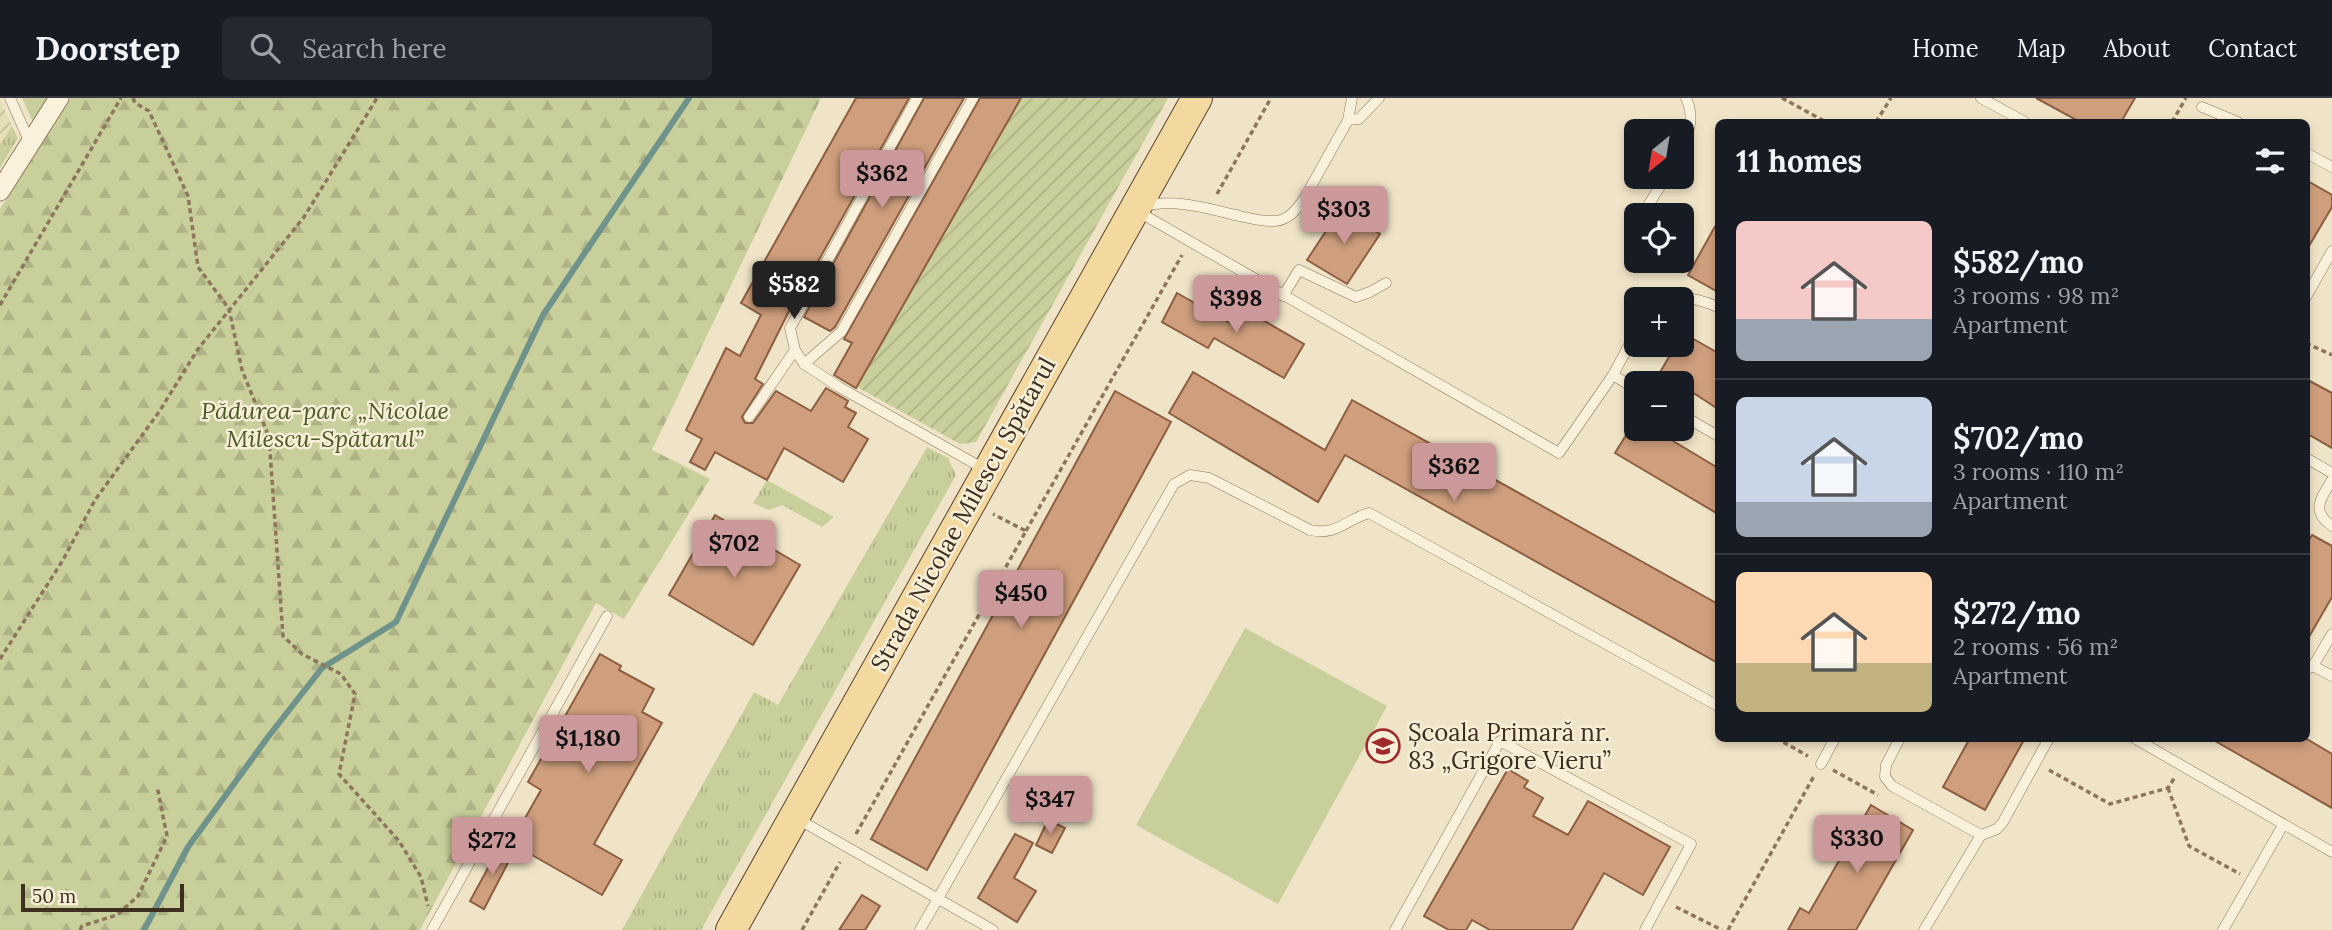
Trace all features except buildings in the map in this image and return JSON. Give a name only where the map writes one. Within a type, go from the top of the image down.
[{"type":"main road","name":"Strada Nicolae Milescu Spătarul","points":[[731,930],[1196,98]]},
{"type":"street","points":[[0,191],[59,98]]},
{"type":"lane","points":[[10,98],[31,143]]},
{"type":"lane","points":[[917,98],[789,328],[795,351],[804,364],[839,387],[986,470]]},
{"type":"lane","points":[[804,364],[841,332],[974,98]]},
{"type":"lane","points":[[1133,209],[1159,202],[1208,208],[1255,220],[1276,221],[1286,218],[1297,210],[1304,199],[1348,120],[1352,98]]},
{"type":"lane","points":[[1348,120],[1359,118],[1379,98]]},
{"type":"lane","points":[[1686,98],[1692,111],[1691,119]]},
{"type":"lane","points":[[1981,98],[2020,119]]},
{"type":"lane","points":[[2202,107],[2231,119]]},
{"type":"lane","points":[[2310,155],[2332,167]]},
{"type":"lane","points":[[1133,209],[1559,453],[1613,375],[1624,354]]},
{"type":"lane","points":[[2310,290],[2332,251]]},
{"type":"lane","points":[[1283,296],[1299,270],[1356,297],[1386,283]]},
{"type":"lane","points":[[1694,299],[1715,306]]},
{"type":"lane","points":[[749,417],[795,351]]},
{"type":"lane","points":[[1613,375],[1624,381]]},
{"type":"lane","points":[[1694,422],[1715,434]]},
{"type":"lane","points":[[2310,460],[2332,473]]},
{"type":"lane","points":[[920,930],[1174,484],[1190,475],[1209,478],[1310,530],[1323,533],[1336,530],[1369,513],[1715,704]]},
{"type":"lane","points":[[2332,481],[2319,503],[2324,520],[2332,526]]},
{"type":"lane","points":[[433,930],[607,616]]},
{"type":"lane","points":[[2332,634],[2310,668],[2332,676]]},
{"type":"lane","points":[[1395,930],[1500,741],[1691,844],[1645,930]]},
{"type":"lane","points":[[1821,764],[1833,742]]},
{"type":"lane","points":[[1898,742],[1886,765],[1885,777],[1892,786],[1980,835]]},
{"type":"lane","points":[[1924,930],[1980,835],[1997,829],[2003,822],[2047,742]]},
{"type":"lane","points":[[2141,742],[2332,852]]},
{"type":"lane","points":[[794,817],[993,930]]},
{"type":"lane","points":[[2222,930],[2283,825]]},
{"type":"path","points":[[0,305],[121,98]]},
{"type":"path","points":[[133,98],[135,103],[149,111],[188,196],[198,267],[229,309],[242,370],[269,437],[283,636],[311,659],[339,673],[355,694],[339,774],[399,841],[421,877],[433,930]]},
{"type":"path","points":[[0,659],[63,559],[95,500],[159,412],[198,349],[304,217],[377,98]]},
{"type":"path","points":[[1208,208],[1270,98]]},
{"type":"path","points":[[1782,98],[1820,119]]},
{"type":"path","points":[[1878,119],[1891,98]]},
{"type":"path","points":[[2174,119],[2186,98]]},
{"type":"path","points":[[803,930],[1189,242]]},
{"type":"path","points":[[2310,345],[2332,355]]},
{"type":"path","points":[[969,501],[1026,531]]},
{"type":"path","points":[[1783,742],[1883,797],[1892,786]]},
{"type":"path","points":[[2036,763],[2110,804],[2168,788],[2182,766]]},
{"type":"path","points":[[1728,930],[1821,764]]},
{"type":"path","points":[[80,930],[82,926],[117,915],[138,896],[167,836],[157,786]]},
{"type":"path","points":[[2168,788],[2189,845],[2251,880]]},
{"type":"path","points":[[1661,899],[1722,930]]},
{"type":"shaded area","points":[[0,99],[12,126],[0,145]]},
{"type":"green space","points":[[22,98],[53,98],[34,124]]},
{"type":"green space","name":"Pădurea-parc „Nicolae Milescu-Spătarul”","points":[[71,98],[821,98],[652,450],[710,479],[624,619],[596,603],[420,930],[0,930],[0,209]]},
{"type":"green space","points":[[1021,98],[1168,98],[976,442],[960,444],[857,387]]},
{"type":"green space","points":[[12,126],[18,138],[0,168],[0,145]]},
{"type":"green space","points":[[927,447],[948,458],[956,475],[701,930],[622,930],[754,692],[778,705]]},
{"type":"green space","points":[[767,480],[834,517],[822,527],[782,505],[769,510],[753,503]]},
{"type":"green space","points":[[1245,628],[1387,706],[1278,904],[1136,825]]},
{"type":"waterway","points":[[144,930],[188,847],[322,668],[396,622],[543,315],[689,98]]},
{"type":"place","name":"Școala Primară nr. 83 „Grigore Vieru”","points":[[1383,746]]}]
